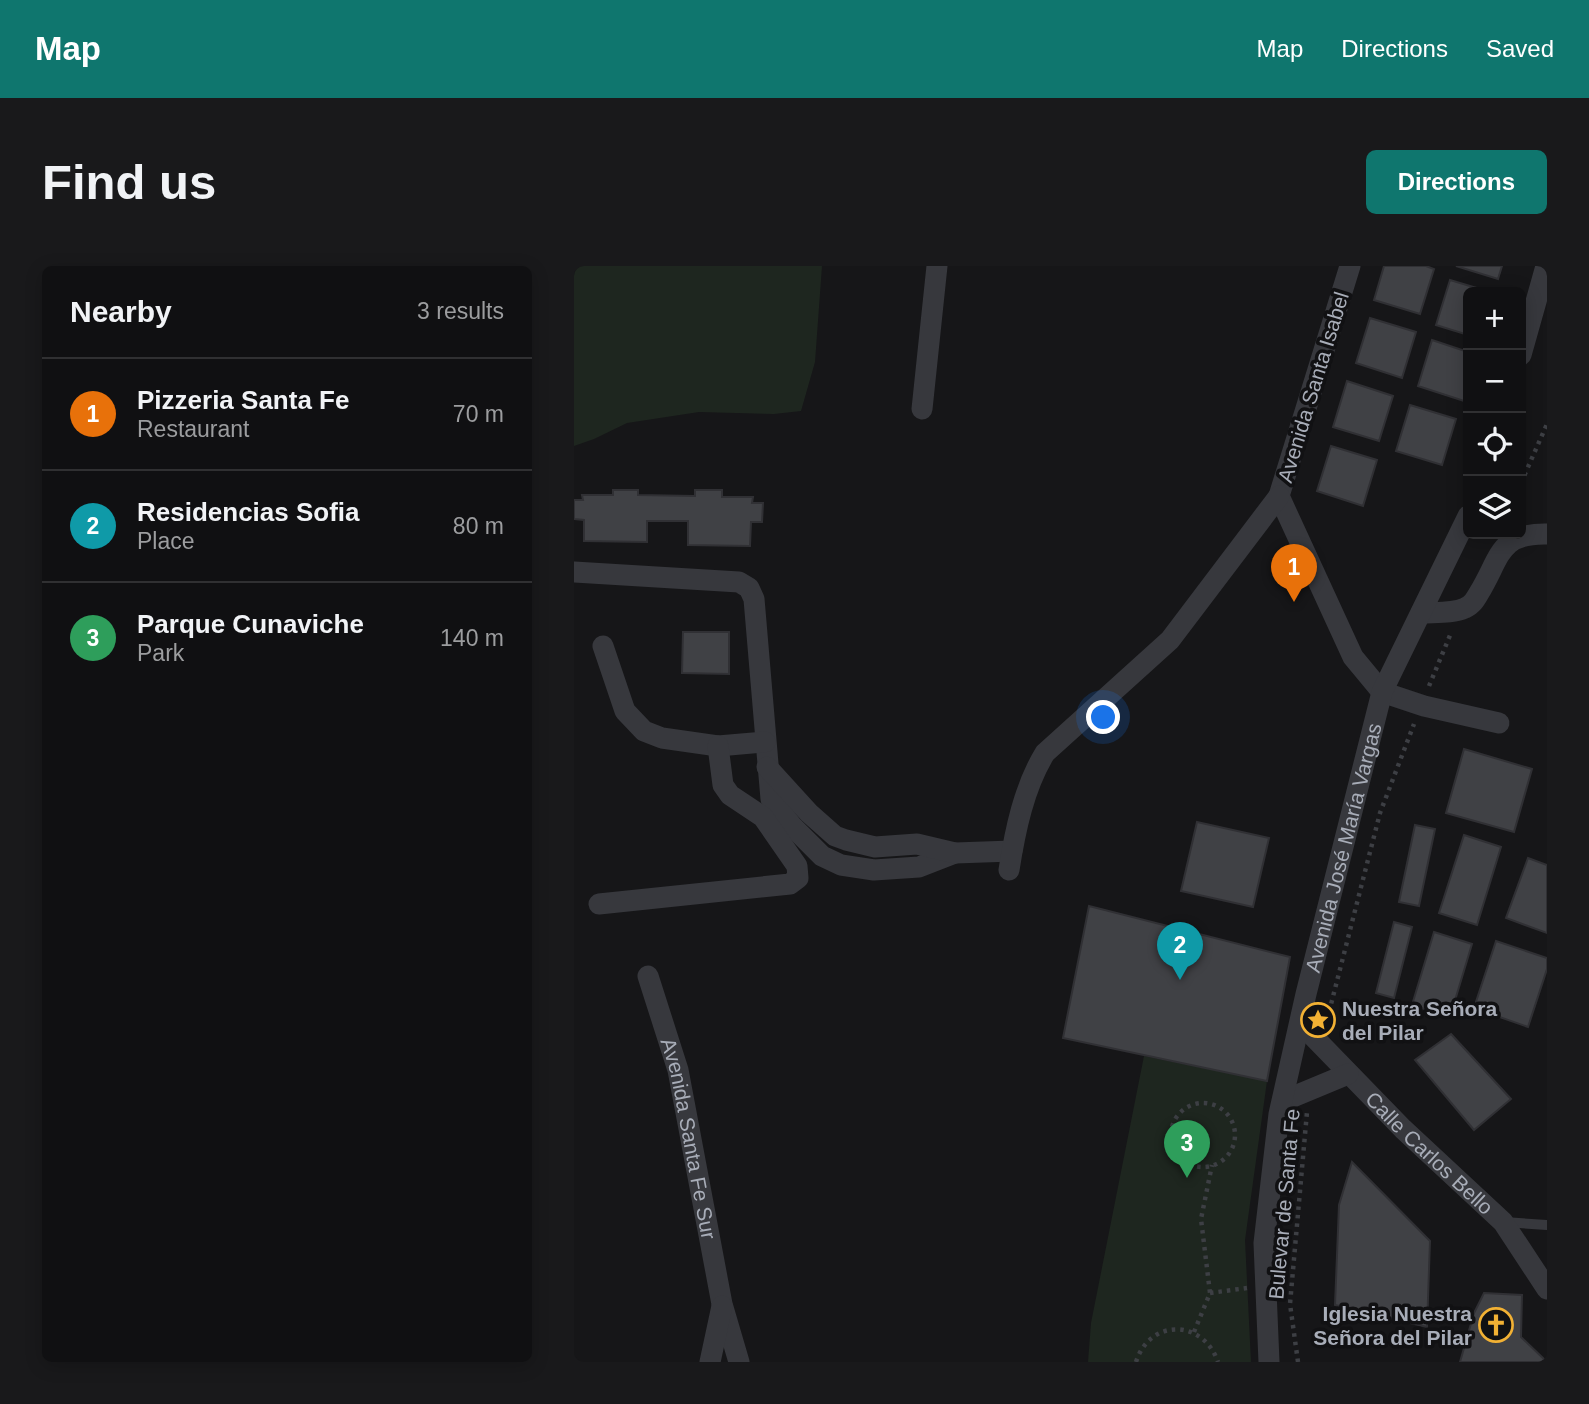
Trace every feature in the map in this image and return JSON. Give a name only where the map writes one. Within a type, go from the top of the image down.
[{"type":"street","points":[[922,410],[937,266]]},
{"type":"street","name":"Avenida Santa Isabel","points":[[1350,266],[1279,496],[1353,657],[1382,692]]},
{"type":"street","points":[[1522,350],[1546,266]]},
{"type":"street","points":[[767,767],[808,813],[835,836],[875,847],[917,844],[955,853],[1011,860],[1028,787],[1034,770],[1045,753],[1170,640],[1279,496]]},
{"type":"street","name":"Avenida José María Vargas","points":[[1269,1362],[1264,1243],[1279,1114],[1306,994],[1382,692],[1463,526]]},
{"type":"street","points":[[1421,613],[1462,610],[1473,603],[1503,549],[1512,540],[1528,534],[1547,534]]},
{"type":"street","points":[[574,572],[739,582],[749,588],[754,599],[771,799],[792,826],[822,856],[841,865],[874,870],[919,867],[955,853]]},
{"type":"street","points":[[603,646],[625,711],[644,731],[662,738],[718,746],[765,742]]},
{"type":"street","points":[[1382,692],[1422,705],[1499,723]]},
{"type":"street","points":[[599,904],[790,884],[798,878],[797,866],[763,817],[730,795],[723,785],[718,746]]},
{"type":"street","points":[[822,856],[835,836]]},
{"type":"street","name":"Avenida Santa Fe Sur","points":[[648,976],[678,1070],[722,1304],[739,1362]]},
{"type":"street","name":"Calle Carlos Bello","points":[[1301,1024],[1348,1074],[1503,1222],[1547,1289]]},
{"type":"street","points":[[1283,1101],[1348,1074]]},
{"type":"street","name":"Avenida Santa Fe Sur","points":[[710,1362],[722,1304]]},
{"type":"lane","points":[[1503,1222],[1547,1225]]},
{"type":"path","points":[[1524,476],[1547,424]]},
{"type":"path","points":[[1321,1045],[1380,813],[1445,645],[1462,610]]},
{"type":"path","name":"Bulevar de Santa Fe","points":[[1298,1362],[1290,1304],[1309,1090]]},
{"type":"path","points":[[1198,1103],[1218,1106],[1233,1122],[1235,1133],[1230,1153],[1222,1161],[1212,1165],[1192,1165],[1176,1152],[1172,1142],[1172,1132],[1179,1113],[1198,1103]]},
{"type":"path","points":[[1194,1332],[1210,1293],[1200,1219],[1212,1165]]},
{"type":"path","points":[[1210,1293],[1264,1285]]},
{"type":"path","points":[[1136,1362],[1142,1347],[1152,1336],[1166,1330],[1180,1329],[1194,1332],[1205,1340],[1214,1350],[1218,1362]]},
{"type":"shaded area","points":[[574,266],[822,266],[815,362],[801,411],[774,414],[699,412],[627,423],[574,446]]},
{"type":"shaded area","points":[[1144,1056],[1267,1081],[1245,1240],[1251,1362],[1088,1362],[1091,1323]]},
{"type":"building","points":[[1384,266],[1426,266],[1434,269],[1420,314],[1374,300]]},
{"type":"building","points":[[1456,266],[1502,266],[1498,279]]},
{"type":"building","points":[[1450,280],[1473,287],[1463,287],[1463,333],[1436,325]]},
{"type":"building","points":[[1370,318],[1416,332],[1402,378],[1356,363]]},
{"type":"building","points":[[1432,340],[1463,350],[1463,401],[1418,386]]},
{"type":"building","points":[[1347,381],[1393,396],[1379,441],[1333,427]]},
{"type":"building","points":[[1410,405],[1456,419],[1442,465],[1396,451]]},
{"type":"building","points":[[1331,446],[1377,460],[1363,506],[1317,491]]},
{"type":"building","points":[[613,490],[638,490],[638,495],[695,496],[695,490],[722,490],[722,497],[753,497],[752,503],[763,503],[762,522],[751,522],[750,546],[688,545],[688,521],[647,521],[647,542],[584,541],[584,520],[574,519],[574,500],[583,500],[582,495],[613,495]]},
{"type":"building","points":[[683,632],[729,632],[729,674],[682,673]]},
{"type":"building","points":[[1464,749],[1532,769],[1514,832],[1446,813]]},
{"type":"building","points":[[1197,822],[1269,838],[1253,907],[1181,891]]},
{"type":"building","points":[[1415,825],[1435,829],[1419,906],[1399,902]]},
{"type":"building","points":[[1464,835],[1501,847],[1477,925],[1439,913]]},
{"type":"building","points":[[1528,858],[1547,865],[1547,933],[1506,918]]},
{"type":"building","points":[[1089,906],[1290,957],[1267,1081],[1063,1038]]},
{"type":"building","points":[[1394,922],[1412,927],[1394,998],[1376,993]]},
{"type":"building","points":[[1434,932],[1472,944],[1450,1017],[1412,1005]]},
{"type":"building","points":[[1496,941],[1547,958],[1547,969],[1528,1027],[1474,1008]]},
{"type":"building","points":[[1451,1034],[1511,1099],[1474,1130],[1415,1060]]},
{"type":"building","points":[[1352,1162],[1430,1241],[1427,1327],[1335,1305],[1339,1205]]},
{"type":"building","name":"Iglesia Nuestra Señora del Pilar","points":[[1484,1293],[1522,1295],[1521,1337],[1547,1362],[1460,1362],[1474,1313]]},
{"type":"place","name":"Pizzeria Santa Fe","points":[[1294,602]]},
{"type":"place","name":"Residencias Sofia","points":[[1180,980]]},
{"type":"place","name":"Nuestra Señora del Pilar","points":[[1318,1020]]},
{"type":"place","name":"Parque Cunaviche","points":[[1187,1178]]},
{"type":"place","name":"Iglesia Nuestra Señora del Pilar","points":[[1496,1325]]}]
